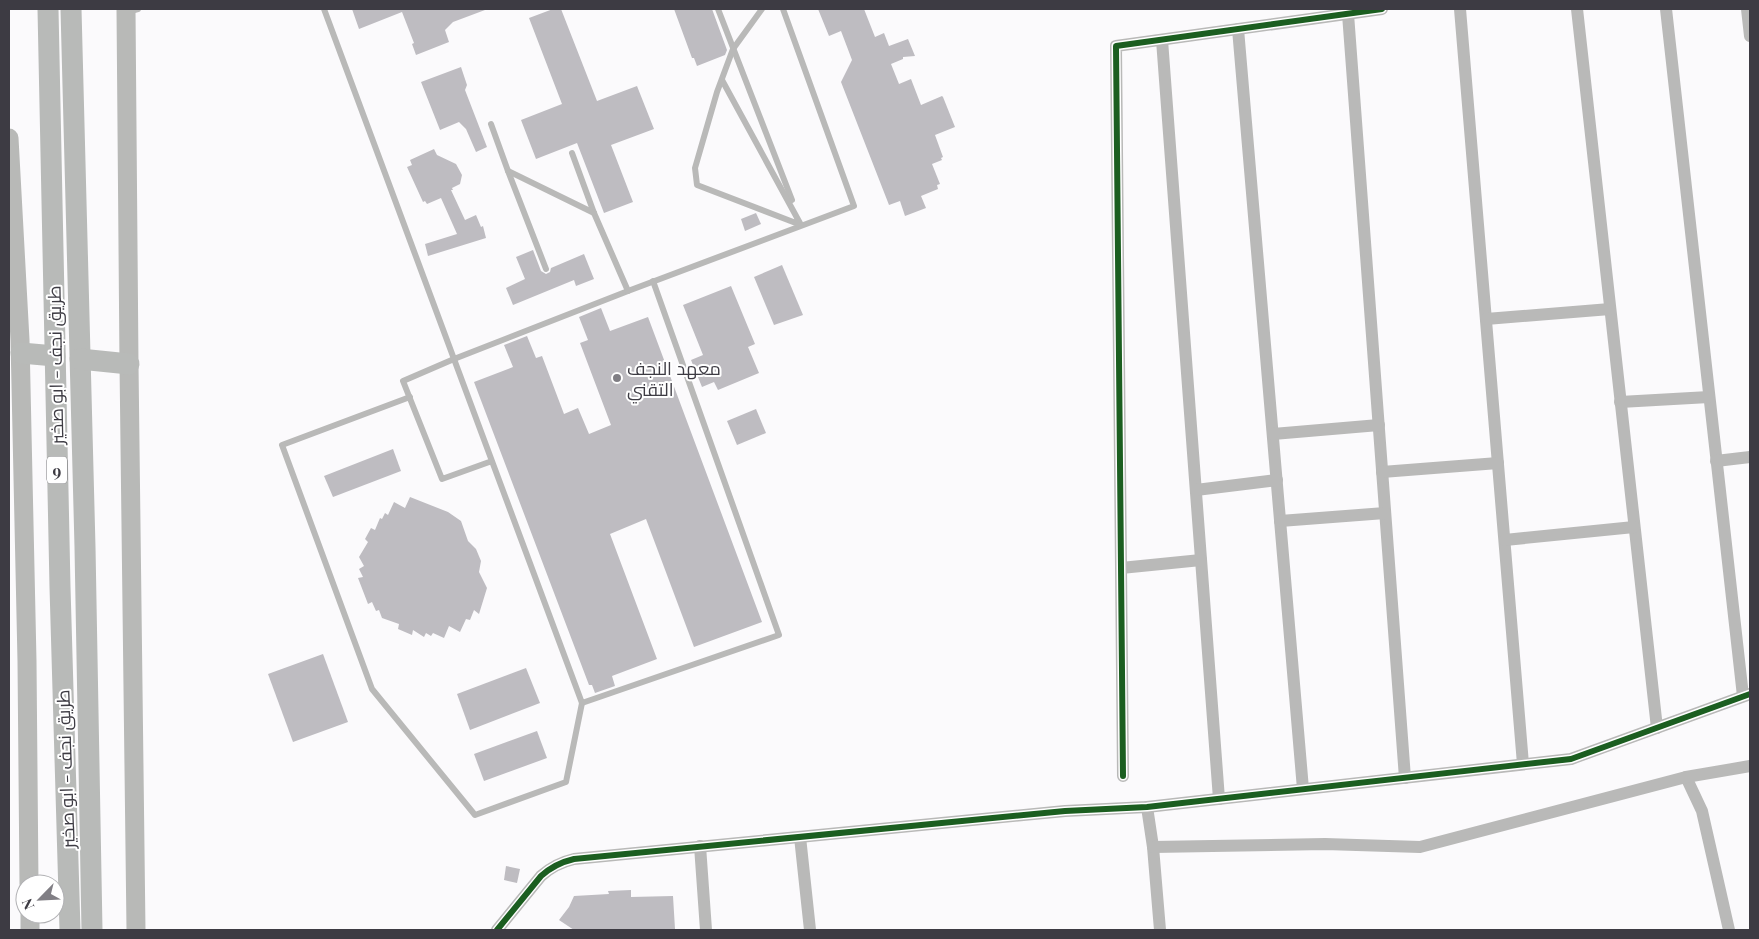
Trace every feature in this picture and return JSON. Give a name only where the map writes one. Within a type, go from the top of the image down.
[{"type":"highway","name":"طريق نجف - ابو صخير","points":[[48,9],[60,587],[70,930]]},
{"type":"highway","name":"طريق نجف - ابو صخير","points":[[71,9],[85,547],[92,930]]},
{"type":"highway","points":[[21,353],[55,356]]},
{"type":"highway","points":[[80,359],[129,364]]},
{"type":"highway","points":[[59,545],[63,552],[71,555],[79,553],[85,547]]},
{"type":"highway","points":[[60,587],[66,581],[74,579],[82,583],[85,591]]},
{"type":"main road","points":[[130,10],[129,364],[136,930]]},
{"type":"main road","points":[[9,138],[21,353],[29,874]]},
{"type":"street","points":[[1123,776],[1116,46],[1382,9]]},
{"type":"street","points":[[1460,9],[1523,764]]},
{"type":"street","points":[[1577,9],[1657,728]]},
{"type":"street","points":[[496,930],[532,885],[549,869],[574,858],[1065,811],[1147,807],[1571,759],[1747,695],[1716,460],[1666,9]]},
{"type":"street","points":[[1747,9],[1750,36]]},
{"type":"street","points":[[1348,14],[1405,778]]},
{"type":"street","points":[[1238,29],[1303,789]]},
{"type":"street","points":[[1162,40],[1220,799]]},
{"type":"street","points":[[1486,319],[1610,309]]},
{"type":"street","points":[[1620,402],[1709,397]]},
{"type":"street","points":[[1273,434],[1379,425]]},
{"type":"street","points":[[1716,460],[1750,457]]},
{"type":"street","points":[[1382,472],[1498,463]]},
{"type":"street","points":[[1196,490],[1277,480]]},
{"type":"street","points":[[1280,522],[1385,513]]},
{"type":"street","points":[[1505,540],[1634,527]]},
{"type":"street","points":[[1121,568],[1201,560]]},
{"type":"street","points":[[1153,847],[1325,844],[1420,848],[1686,777],[1750,766]]},
{"type":"street","points":[[1686,777],[1702,810],[1729,930]]},
{"type":"street","points":[[1147,807],[1153,847],[1160,930]]},
{"type":"street","points":[[800,837],[810,930]]},
{"type":"street","points":[[700,846],[706,930]]},
{"type":"lane","points":[[324,9],[582,704],[566,782],[475,815],[372,689],[282,445],[410,397]]},
{"type":"lane","points":[[718,9],[801,225]]},
{"type":"lane","points":[[762,9],[733,50],[694,168],[697,185],[801,225]]},
{"type":"lane","points":[[492,461],[442,479],[403,381],[653,281],[854,206],[783,9]]},
{"type":"lane","points":[[722,80],[801,225]]},
{"type":"lane","points":[[491,124],[546,269]]},
{"type":"lane","points":[[572,152],[594,213],[628,291]]},
{"type":"lane","points":[[508,171],[594,213]]},
{"type":"lane","points":[[582,704],[780,634],[653,281]]},
{"type":"building","points":[[352,9],[485,10],[453,22],[445,30],[449,42],[416,55],[412,44],[414,43],[402,12],[359,29]]},
{"type":"building","points":[[553,9],[561,9],[597,101],[637,86],[654,129],[611,145],[633,202],[604,213],[577,143],[536,159],[521,120],[562,104],[529,18]]},
{"type":"building","points":[[674,9],[712,9],[727,50],[725,55],[697,66],[694,58],[692,58]]},
{"type":"building","points":[[818,9],[864,9],[875,37],[884,33],[889,46],[908,39],[915,56],[903,57],[903,59],[891,64],[899,84],[911,79],[921,105],[943,97],[955,127],[935,135],[943,157],[941,158],[942,160],[932,164],[940,184],[937,185],[938,189],[921,196],[926,208],[905,216],[900,201],[889,205],[841,82],[852,60],[841,31],[829,36]]},
{"type":"building","points":[[461,67],[467,85],[465,90],[487,147],[476,152],[466,129],[459,122],[440,130],[421,82]]},
{"type":"building","points":[[434,149],[437,155],[456,164],[462,175],[460,184],[451,190],[465,220],[476,215],[481,227],[483,226],[486,238],[428,256],[425,244],[457,234],[441,198],[427,204],[425,201],[423,202],[407,167],[412,165],[410,160]]},
{"type":"building","points":[[756,213],[761,224],[745,231],[741,219]]},
{"type":"building","points":[[533,250],[541,271],[546,274],[550,272],[551,268],[584,254],[594,279],[576,286],[574,280],[513,305],[506,288],[525,279],[516,257]]},
{"type":"building","points":[[782,265],[803,315],[774,325],[754,277]]},
{"type":"building","points":[[731,286],[755,344],[748,347],[759,373],[718,390],[714,382],[702,387],[691,360],[703,355],[683,305]]},
{"type":"building","points":[[601,308],[610,331],[648,317],[762,622],[694,647],[646,519],[610,534],[657,659],[612,676],[615,686],[595,693],[592,685],[589,685],[474,382],[513,367],[504,345],[527,336],[536,358],[542,356],[564,414],[578,408],[589,434],[611,425],[580,343],[588,340],[579,317]]},
{"type":"building","points":[[756,409],[766,433],[737,445],[727,421]]},
{"type":"building","points":[[393,449],[401,471],[333,497],[324,476]]},
{"type":"building","points":[[410,497],[448,512],[461,521],[468,541],[476,549],[481,561],[479,572],[487,588],[479,614],[474,610],[470,620],[466,619],[460,632],[449,626],[444,638],[433,633],[431,636],[426,633],[424,637],[413,630],[412,635],[398,629],[399,624],[382,618],[379,610],[376,611],[372,602],[368,604],[358,578],[363,577],[359,569],[364,566],[359,557],[368,542],[365,539],[371,528],[375,530],[380,518],[382,519],[385,513],[388,515],[394,502],[405,508]]},
{"type":"building","points":[[323,654],[348,722],[293,742],[268,674]]},
{"type":"building","points":[[526,668],[540,703],[470,730],[457,694]]},
{"type":"building","points":[[537,731],[547,758],[484,781],[474,754]]},
{"type":"building","points":[[506,866],[520,869],[517,883],[504,880]]},
{"type":"building","points":[[631,890],[631,897],[673,896],[675,929],[574,930],[559,920],[569,907],[574,896],[609,894],[608,891]]},
{"type":"cycle path","points":[[1123,776],[1116,46],[1382,9]]},
{"type":"cycle path","points":[[497,930],[541,876],[556,865],[574,859],[1065,811],[1147,807],[1571,759],[1750,694]]},
{"type":"place","name":"معهد النجف التقني","points":[[617,378]]}]
